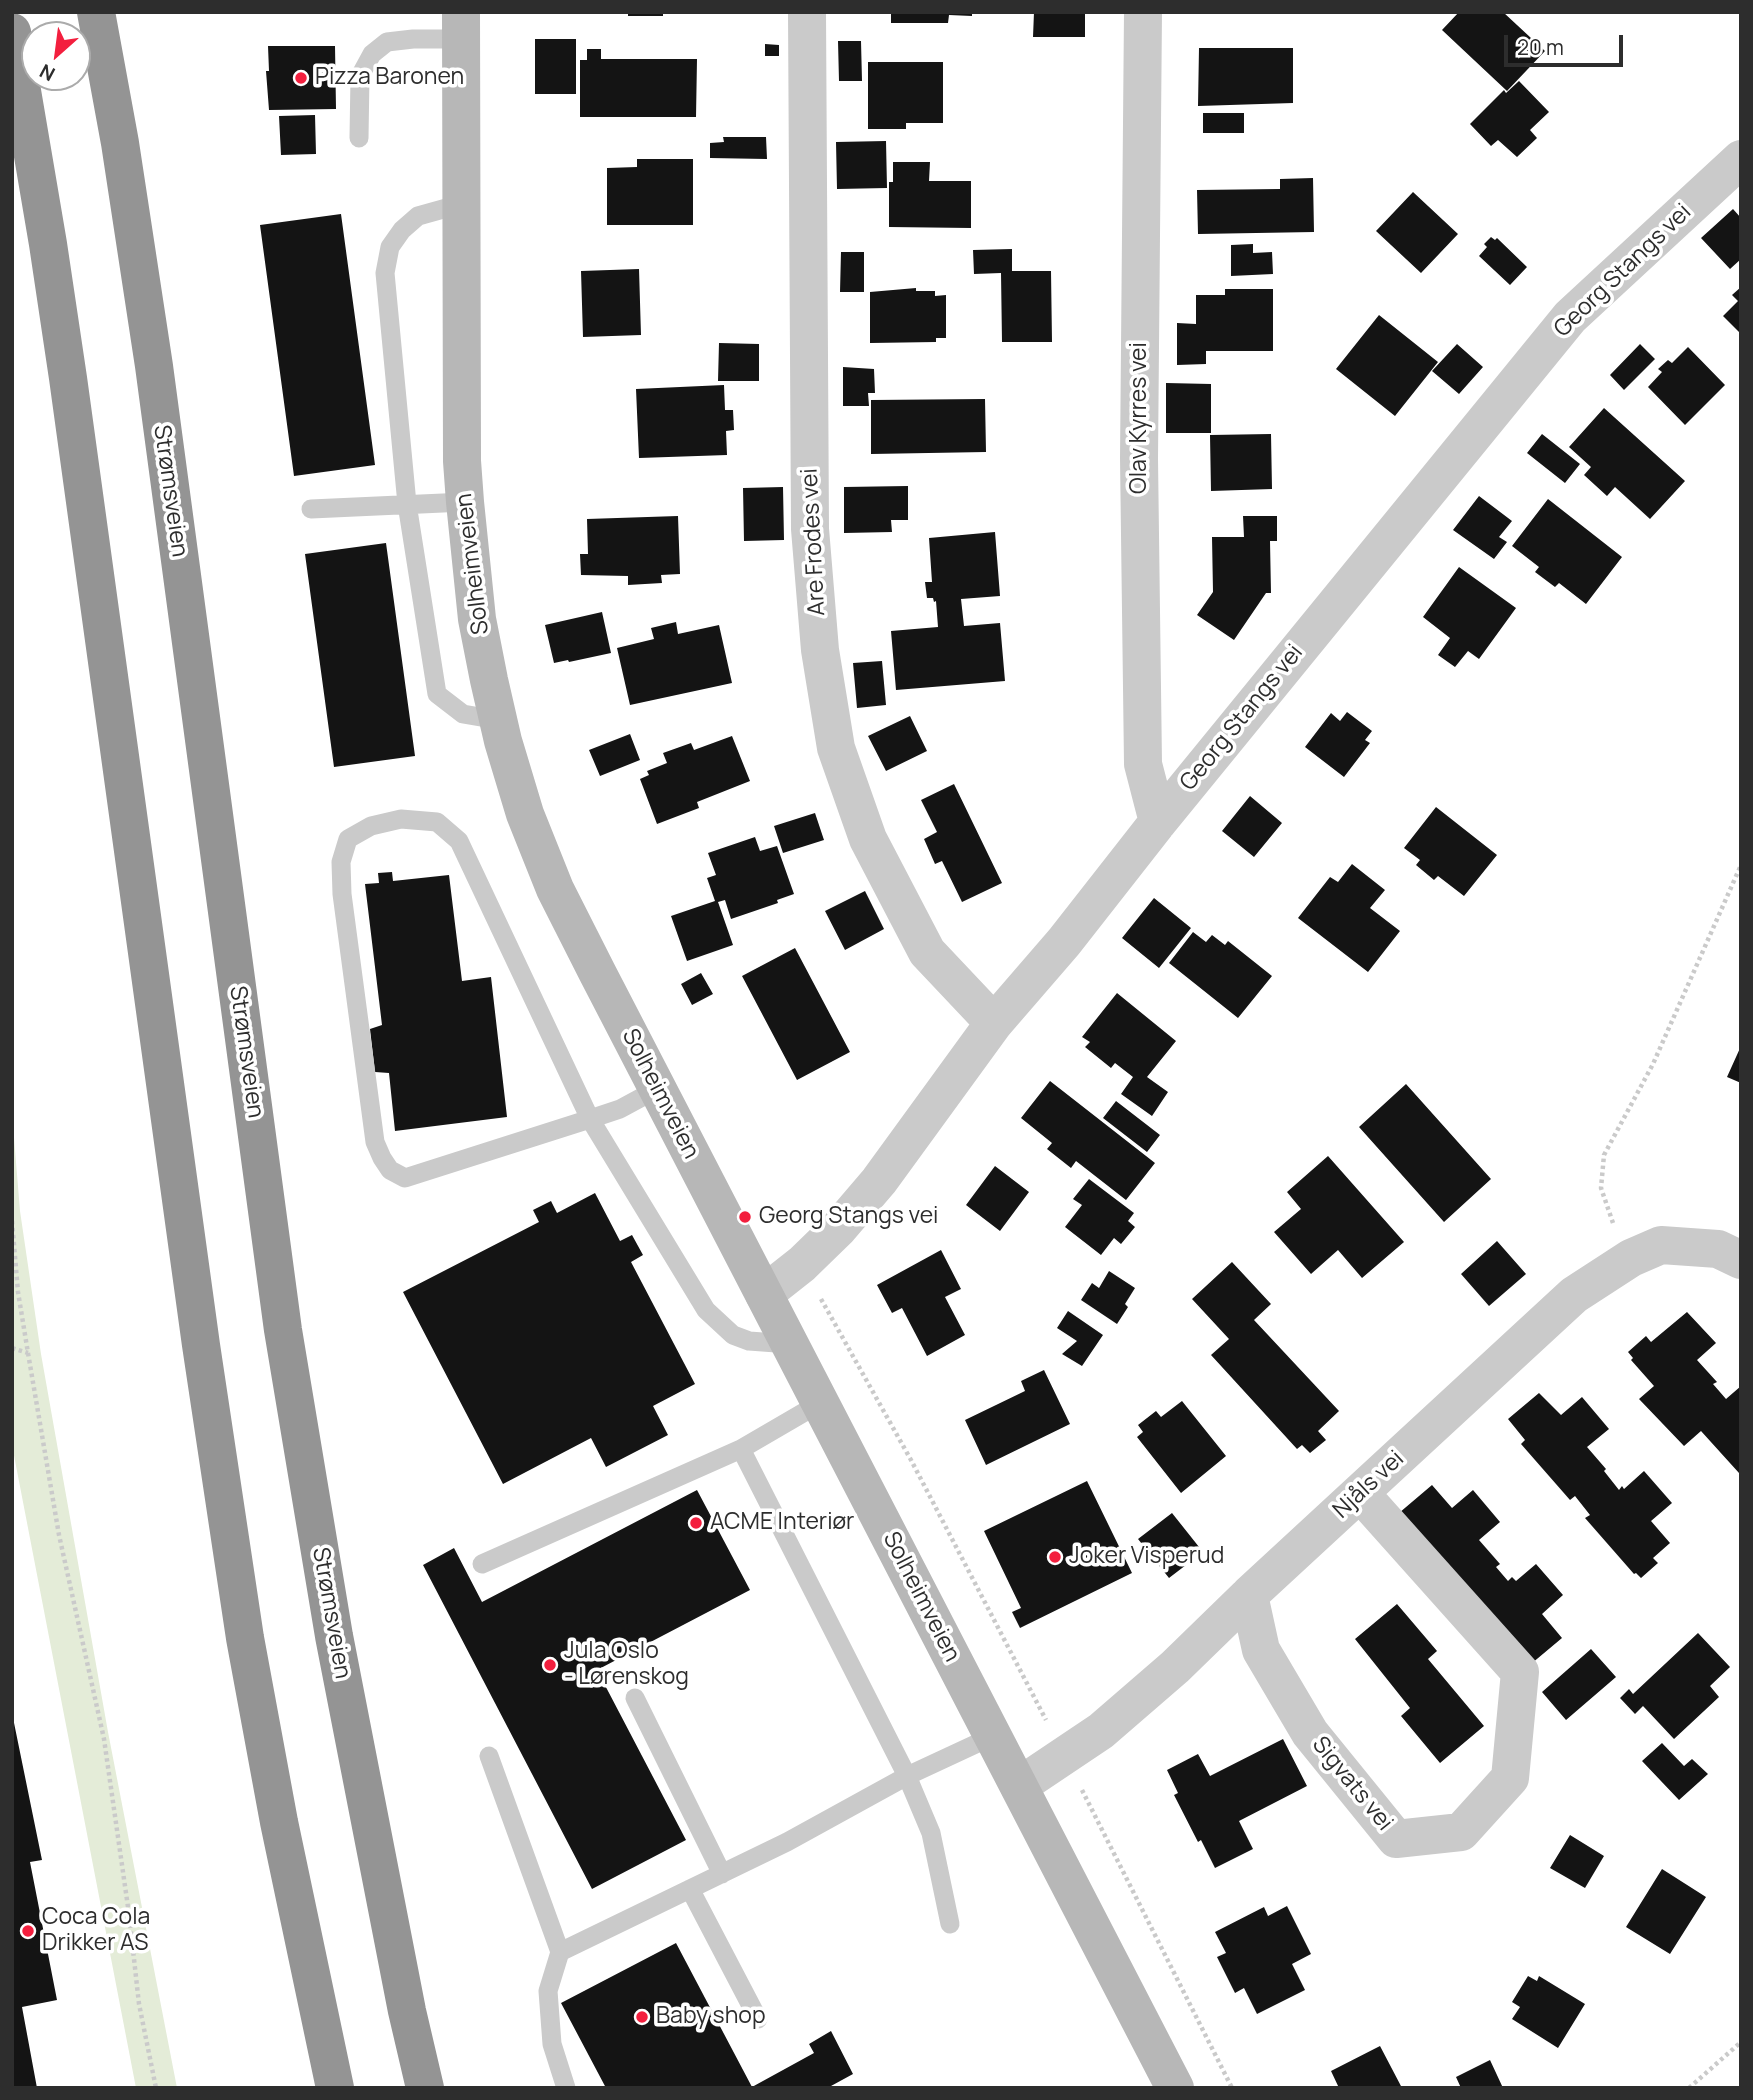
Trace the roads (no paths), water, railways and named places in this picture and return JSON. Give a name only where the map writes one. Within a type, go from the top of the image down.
[{"type":"highway","name":"Strømsveien","points":[[96,12],[120,143],[154,366],[283,1330],[337,1649],[407,2011],[425,2088]]},
{"type":"highway","points":[[12,32],[48,244],[201,1345],[243,1625],[279,1822],[335,2088]]},
{"type":"highway","points":[[12,160],[48,244]]},
{"type":"main road","name":"Solheimveien","points":[[461,26],[462,461],[465,502],[477,619],[498,720],[525,814],[555,889],[657,1089],[1175,2088]]},
{"type":"street","name":"Are Frodes vei","points":[[807,12],[810,529],[820,650],[836,748],[868,839],[927,952],[994,1023]]},
{"type":"street","name":"Olav Kyrres vei","points":[[1143,12],[1139,458],[1143,764],[1157,822]]},
{"type":"street","name":"Georg Stangs vei","points":[[764,1294],[802,1264],[838,1229],[879,1181],[994,1023],[1064,942],[1157,822],[1570,317],[1741,159]]},
{"type":"street","name":"Njåls vei","points":[[1019,1786],[1101,1731],[1175,1667],[1249,1595],[1574,1295],[1631,1258],[1661,1245],[1718,1250],[1741,1261]]},
{"type":"street","name":"Sigvats vei","points":[[1249,1595],[1261,1650],[1310,1733],[1396,1839],[1461,1832],[1510,1778],[1520,1672],[1360,1493]]},
{"type":"lane","points":[[359,138],[360,76],[372,54],[387,42],[414,39],[461,26]]},
{"type":"lane","points":[[461,204],[418,216],[402,230],[390,247],[386,273],[407,504],[437,694],[463,714],[498,720]]},
{"type":"lane","points":[[311,509],[465,502]]},
{"type":"lane","points":[[657,1089],[620,1109],[590,1119],[405,1178],[390,1170],[375,1142],[342,894],[341,862],[348,839],[371,826],[401,819],[437,822],[458,841],[590,1119],[706,1310],[733,1335],[749,1341],[790,1344]]},
{"type":"lane","points":[[482,1564],[741,1449],[820,1404]]},
{"type":"lane","points":[[741,1449],[907,1776],[931,1833],[950,1924]]},
{"type":"lane","points":[[635,1698],[722,1874]]},
{"type":"lane","points":[[560,1952],[787,1842],[907,1776],[993,1736]]},
{"type":"lane","points":[[489,1756],[560,1952],[548,1992],[552,2044],[566,2088]]},
{"type":"lane","points":[[690,1889],[758,2019]]},
{"type":"place","name":"Pizza Baronen","points":[[301,78]]},
{"type":"place","name":"Georg Stangs vei","points":[[745,1217]]},
{"type":"place","name":"ACME Interiør","points":[[696,1523]]},
{"type":"place","name":"Joker Visperud","points":[[1055,1557]]},
{"type":"place","name":"Jula Oslo - Lørenskog","points":[[550,1665]]},
{"type":"place","name":"Coca Cola Drikker AS","points":[[28,1931]]},
{"type":"place","name":"Baby shop","points":[[642,2017]]}]
